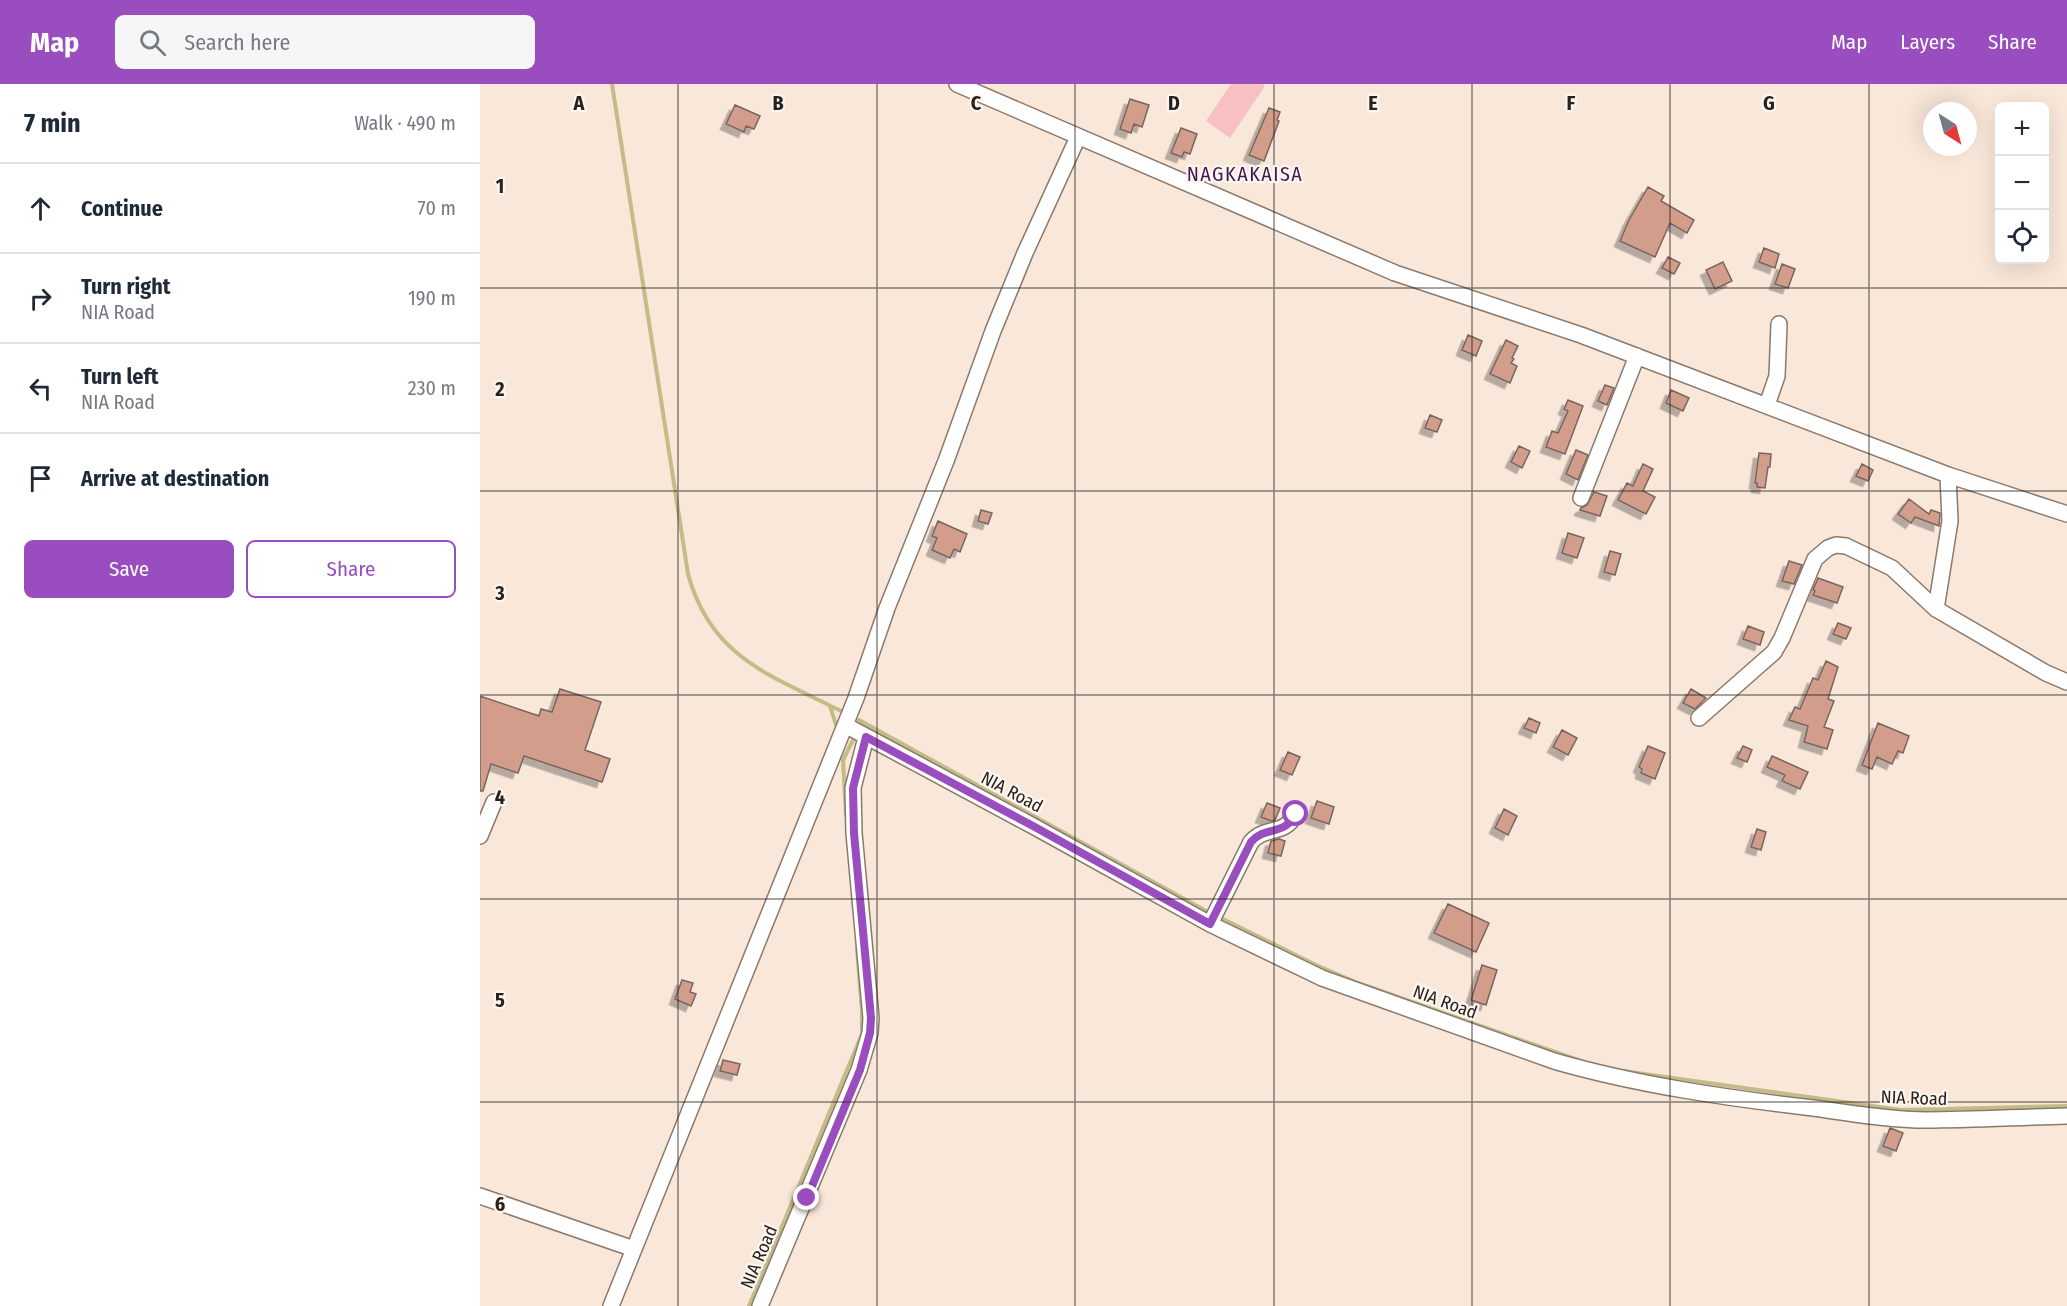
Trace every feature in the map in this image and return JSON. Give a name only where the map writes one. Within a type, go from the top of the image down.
[{"type":"street","points":[[957,84],[1395,273],[1638,356],[1948,475],[2067,514]]},
{"type":"street","points":[[611,1306],[845,725],[887,608],[946,461],[1024,253],[1078,137]]},
{"type":"street","points":[[1767,405],[1777,376],[1779,324]]},
{"type":"street","points":[[1581,498],[1638,356]]},
{"type":"street","points":[[1936,609],[1950,521],[1948,475]]},
{"type":"street","points":[[1699,718],[1774,652],[1815,559],[1828,548],[1836,545],[1846,546],[1893,568],[1936,609],[2046,673],[2067,682]]},
{"type":"street","name":"NIA Road","points":[[845,725],[1210,924],[1322,978],[1543,1058],[1593,1072],[1781,1104],[1887,1118],[1925,1120],[2067,1116]]},
{"type":"street","name":"NIA Road","points":[[760,1306],[860,1070],[870,1033],[854,833],[853,788],[866,737]]},
{"type":"street","points":[[480,836],[494,802]]},
{"type":"street","points":[[1210,924],[1251,842],[1261,834],[1288,826],[1296,814]]},
{"type":"street","points":[[480,1196],[634,1249]]},
{"type":"shaded area","points":[[1231,84],[1262,84],[1265,86],[1230,138],[1206,121]]},
{"type":"building","points":[[1130,99],[1149,105],[1142,127],[1134,124],[1131,133],[1120,129]]},
{"type":"building","points":[[735,105],[760,116],[754,129],[746,126],[744,132],[726,124]]},
{"type":"building","points":[[1269,108],[1280,112],[1277,120],[1279,121],[1264,161],[1249,155]]},
{"type":"building","points":[[1181,128],[1197,134],[1190,154],[1184,152],[1182,157],[1171,153]]},
{"type":"building","points":[[1648,187],[1664,196],[1661,201],[1694,220],[1687,233],[1670,223],[1655,257],[1620,241]]},
{"type":"building","points":[[1764,248],[1779,254],[1775,268],[1759,262]]},
{"type":"building","points":[[1668,257],[1680,263],[1674,274],[1662,268]]},
{"type":"building","points":[[1723,262],[1732,281],[1715,289],[1706,270]]},
{"type":"building","points":[[1782,264],[1795,269],[1788,288],[1775,284]]},
{"type":"building","points":[[1468,335],[1482,341],[1476,356],[1462,350]]},
{"type":"building","points":[[1506,340],[1518,346],[1512,358],[1514,359],[1511,363],[1517,366],[1510,383],[1490,374]]},
{"type":"building","points":[[1605,385],[1614,388],[1607,405],[1598,401]]},
{"type":"building","points":[[1671,390],[1689,398],[1683,411],[1666,403]]},
{"type":"building","points":[[1568,400],[1583,406],[1565,454],[1546,447],[1552,431],[1558,433],[1568,411],[1564,409]]},
{"type":"building","points":[[1430,415],[1442,420],[1437,432],[1425,428]]},
{"type":"building","points":[[1519,446],[1530,451],[1522,468],[1511,462]]},
{"type":"building","points":[[1576,450],[1588,455],[1578,480],[1566,474]]},
{"type":"building","points":[[1759,453],[1771,454],[1765,488],[1757,487],[1755,483]]},
{"type":"building","points":[[1643,464],[1653,469],[1643,491],[1655,497],[1646,514],[1618,500],[1627,483],[1633,486]]},
{"type":"building","points":[[1862,464],[1873,470],[1868,481],[1856,476]]},
{"type":"building","points":[[1594,492],[1607,496],[1600,516],[1580,510],[1587,505]]},
{"type":"building","points":[[1909,499],[1929,514],[1931,510],[1940,513],[1939,526],[1915,517],[1911,523],[1898,514]]},
{"type":"building","points":[[981,510],[992,513],[988,524],[978,521]]},
{"type":"building","points":[[938,521],[967,534],[960,552],[954,549],[950,558],[932,550],[937,538],[932,536]]},
{"type":"building","points":[[1568,533],[1584,538],[1577,558],[1562,553]]},
{"type":"building","points":[[1610,551],[1621,554],[1615,575],[1604,572]]},
{"type":"building","points":[[1789,561],[1802,565],[1794,584],[1782,581]]},
{"type":"building","points":[[1818,578],[1843,587],[1837,603],[1813,595]]},
{"type":"building","points":[[1838,623],[1851,628],[1846,639],[1833,634]]},
{"type":"building","points":[[1748,626],[1764,632],[1760,645],[1743,639]]},
{"type":"building","points":[[1826,661],[1838,667],[1828,699],[1834,701],[1824,727],[1833,730],[1827,749],[1804,742],[1808,726],[1789,720],[1795,707],[1800,709],[1813,678],[1818,680]]},
{"type":"building","points":[[560,689],[601,702],[585,750],[610,759],[602,782],[524,756],[518,773],[491,764],[483,791],[480,791],[480,696],[539,716],[541,709],[552,712]]},
{"type":"building","points":[[1691,689],[1706,698],[1695,709],[1683,703]]},
{"type":"building","points":[[1529,718],[1540,723],[1536,733],[1524,728]]},
{"type":"building","points":[[1878,723],[1909,736],[1903,753],[1898,751],[1892,764],[1877,757],[1872,769],[1862,765]]},
{"type":"building","points":[[1562,730],[1577,738],[1568,755],[1553,747]]},
{"type":"building","points":[[1648,746],[1665,753],[1655,779],[1641,773],[1642,769],[1639,767]]},
{"type":"building","points":[[1743,746],[1752,750],[1747,762],[1737,758]]},
{"type":"building","points":[[1288,752],[1300,757],[1292,775],[1280,770]]},
{"type":"building","points":[[1772,756],[1808,772],[1800,789],[1782,781],[1785,775],[1767,767]]},
{"type":"building","points":[[1317,801],[1334,807],[1329,824],[1311,818]]},
{"type":"building","points":[[1267,803],[1280,808],[1275,820],[1271,821],[1261,817]]},
{"type":"building","points":[[1504,809],[1517,816],[1508,835],[1495,828]]},
{"type":"building","points":[[1757,829],[1766,832],[1761,850],[1751,847]]},
{"type":"building","points":[[1279,839],[1285,841],[1281,856],[1268,853],[1271,841]]},
{"type":"building","points":[[1448,904],[1489,923],[1476,952],[1434,933]]},
{"type":"building","points":[[1482,965],[1497,970],[1486,1005],[1471,1000]]},
{"type":"building","points":[[682,980],[693,983],[690,992],[696,994],[691,1006],[675,999]]},
{"type":"building","points":[[723,1060],[740,1064],[737,1075],[720,1071]]},
{"type":"building","points":[[1890,1128],[1903,1133],[1896,1151],[1883,1146]]},
{"type":"waterway","points":[[612,84],[688,574],[698,603],[712,626],[728,645],[746,660],[767,674],[841,711]]},
{"type":"waterway","points":[[830,706],[836,725]]},
{"type":"waterway","points":[[859,720],[1208,912]]},
{"type":"waterway","points":[[846,815],[843,760],[853,740]]},
{"type":"waterway","points":[[1223,919],[1358,983],[1581,1061]]},
{"type":"waterway","points":[[749,1306],[862,1034],[857,948]]},
{"type":"waterway","points":[[1623,1071],[1901,1110],[2067,1106]]},
{"type":"district","name":"NAGKAKAISA","points":[[1245,174]]},
{"type":"route","points":[[807,1198],[860,1070],[870,1033],[871,1018],[854,833],[853,788],[866,737],[1210,924],[1251,842],[1261,834],[1288,826],[1296,814]]}]
